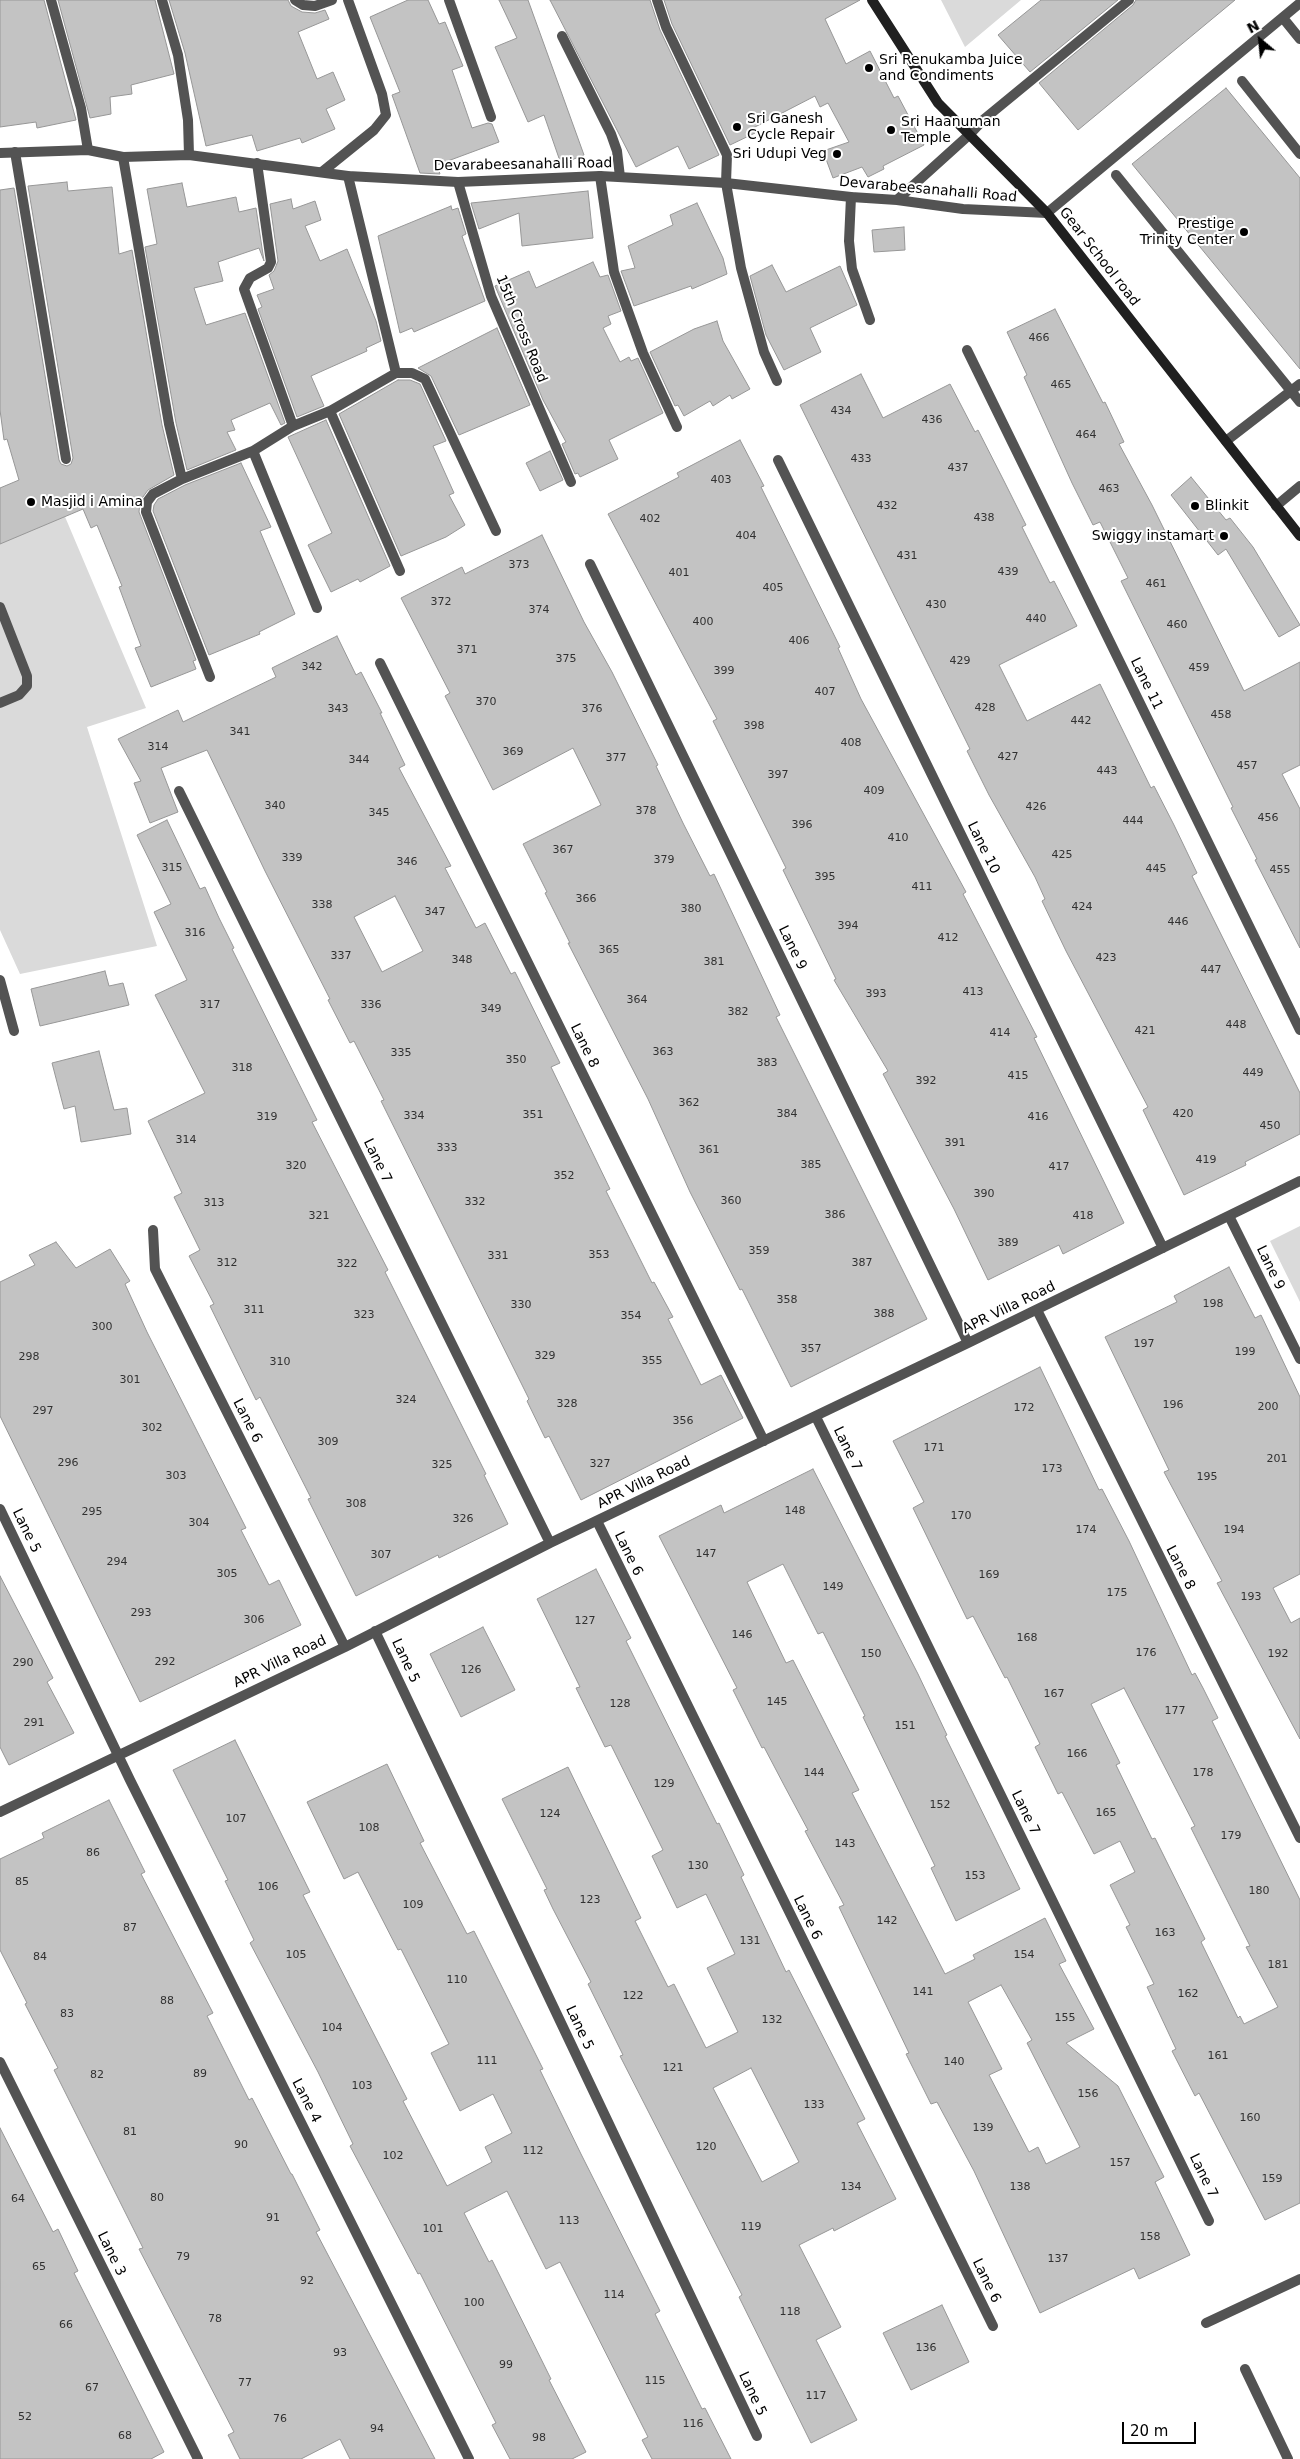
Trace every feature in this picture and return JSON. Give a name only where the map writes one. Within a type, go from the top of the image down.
[{"type":"main road","name":"Gear School road","points":[[872,0],[938,103],[1047,213],[1300,536]]},
{"type":"street","points":[[51,0],[81,108],[88,150]]},
{"type":"street","points":[[162,0],[178,55],[188,120],[189,155]]},
{"type":"street","points":[[295,0],[303,5],[315,6],[332,0]]},
{"type":"street","points":[[322,172],[374,130],[386,115],[382,94],[348,0]]},
{"type":"street","points":[[449,0],[491,117]]},
{"type":"street","points":[[657,0],[666,27],[727,155],[726,183],[741,268],[764,352],[777,381]]},
{"type":"street","points":[[897,200],[983,120],[1130,0]]},
{"type":"street","points":[[1047,213],[1300,3]]},
{"type":"street","points":[[1283,18],[1300,39]]},
{"type":"street","points":[[562,36],[611,134],[617,151],[620,177]]},
{"type":"street","points":[[1242,81],[1300,154]]},
{"type":"street","name":"Devarabeesanahalli Road","points":[[0,153],[88,150],[123,157],[189,155],[348,176],[458,182],[600,176],[726,183],[851,197],[897,200],[963,209],[1047,213]]},
{"type":"street","points":[[15,152],[66,459]]},
{"type":"street","points":[[123,157],[169,424],[182,479]]},
{"type":"street","points":[[258,163],[271,262],[268,268],[250,278],[244,289],[293,426]]},
{"type":"street","points":[[1116,174],[1300,402]]},
{"type":"street","points":[[348,176],[396,373]]},
{"type":"street","points":[[600,176],[614,272],[643,352],[677,427]]},
{"type":"street","name":"15th Cross Road","points":[[458,182],[491,296],[572,482]]},
{"type":"street","points":[[851,197],[849,241],[852,269],[870,320]]},
{"type":"street","name":"Lane 11","points":[[967,350],[1300,1030]]},
{"type":"street","points":[[210,677],[146,512],[147,502],[153,494],[182,479],[253,451],[293,426],[330,411],[396,373],[412,373],[426,379],[496,531]]},
{"type":"street","points":[[1226,441],[1300,384]]},
{"type":"street","points":[[330,411],[400,571]]},
{"type":"street","points":[[253,451],[317,608]]},
{"type":"street","name":"Lane 10","points":[[778,460],[1163,1248]]},
{"type":"street","points":[[1276,506],[1300,486]]},
{"type":"street","name":"Lane 9","points":[[590,564],[968,1343]]},
{"type":"street","points":[[0,607],[27,676],[27,686],[19,694],[0,703]]},
{"type":"street","name":"Lane 8","points":[[380,663],[764,1441]]},
{"type":"street","name":"Lane 7","points":[[179,791],[550,1543]]},
{"type":"street","points":[[0,980],[14,1031]]},
{"type":"street","name":"APR Villa Road","points":[[0,1812],[345,1647],[550,1543],[816,1417],[1300,1181]]},
{"type":"street","name":"Lane 9","points":[[1229,1216],[1300,1359]]},
{"type":"street","name":"Lane 6","points":[[153,1230],[154,1268],[345,1647]]},
{"type":"street","name":"Lane 8","points":[[1037,1310],[1300,1838]]},
{"type":"street","name":"Lane 7","points":[[816,1417],[1209,2221]]},
{"type":"street","name":"Lane 5","points":[[0,1509],[118,1756]]},
{"type":"street","name":"Lane 6","points":[[597,1521],[993,2326]]},
{"type":"street","name":"Lane 5","points":[[376,1630],[757,2436]]},
{"type":"street","name":"Lane 4","points":[[118,1756],[469,2459]]},
{"type":"street","name":"Lane 3","points":[[0,2062],[198,2459]]},
{"type":"street","points":[[1206,2323],[1300,2279]]},
{"type":"street","points":[[1245,2369],[1288,2459]]},
{"type":"shaded area","points":[[941,0],[1021,0],[965,47]]},
{"type":"shaded area","points":[[63,512],[146,708],[87,727],[157,946],[20,974],[0,930],[0,537]]},
{"type":"shaded area","points":[[1300,1226],[1300,1302],[1270,1241]]},
{"type":"building","points":[[0,0],[44,0],[76,120],[37,128],[36,122],[0,127]]},
{"type":"building","points":[[58,0],[155,0],[174,74],[131,85],[132,94],[110,97],[111,114],[90,118]]},
{"type":"building","points":[[169,0],[288,0],[291,6],[302,12],[315,13],[325,10],[329,19],[298,32],[317,79],[333,72],[345,100],[326,109],[335,129],[302,143],[300,138],[257,151],[252,135],[206,146],[185,53]]},
{"type":"building","points":[[408,0],[428,0],[439,24],[445,22],[463,66],[452,70],[472,128],[488,123],[492,124],[499,142],[437,165],[440,174],[420,173],[392,95],[400,92],[370,17]]},
{"type":"building","points":[[499,0],[528,0],[584,155],[561,164],[544,115],[528,122],[495,47],[517,38]]},
{"type":"building","points":[[550,0],[650,0],[660,30],[719,155],[689,169],[678,146],[636,167]]},
{"type":"building","points":[[664,0],[860,0],[825,19],[846,64],[870,51],[894,98],[898,96],[924,145],[883,166],[884,169],[868,177],[862,167],[833,178],[823,151],[849,142],[828,103],[820,107],[815,96],[753,128],[755,133],[730,145],[672,24]]},
{"type":"building","points":[[1041,0],[1118,0],[1030,72],[998,35]]},
{"type":"building","points":[[1136,0],[1235,0],[1078,130],[1039,83],[1133,5]]},
{"type":"building","name":"Prestige Trinity Center","points":[[1226,88],[1300,178],[1300,369],[1132,164]]},
{"type":"building","points":[[67,182],[68,191],[112,187],[119,254],[132,250],[162,425],[174,475],[148,490],[140,501],[139,512],[196,660],[193,661],[196,669],[151,687],[135,648],[141,646],[119,587],[122,586],[97,525],[91,528],[83,509],[0,544],[0,488],[19,480],[7,439],[4,440],[0,410],[0,190],[14,188],[59,460],[61,464],[67,466],[71,464],[73,458],[28,186]]},
{"type":"building","points":[[182,183],[187,207],[236,197],[239,212],[256,208],[264,261],[259,248],[218,262],[223,281],[194,288],[206,325],[245,313],[285,423],[281,425],[270,403],[231,420],[235,430],[227,432],[236,450],[187,470],[176,423],[145,247],[157,244],[147,189]]},
{"type":"building","points":[[588,191],[593,238],[522,246],[519,213],[479,229],[471,203]]},
{"type":"building","points":[[291,199],[293,209],[315,201],[321,220],[305,226],[320,261],[347,249],[376,321],[381,341],[366,348],[367,351],[311,376],[324,406],[297,417],[258,309],[262,307],[257,295],[274,289],[269,275],[274,271],[278,261],[270,204]]},
{"type":"building","points":[[697,203],[723,258],[727,274],[692,289],[691,286],[634,306],[621,271],[635,268],[628,246],[673,225],[670,215]]},
{"type":"building","points":[[451,206],[452,210],[458,208],[466,234],[462,236],[485,301],[414,332],[412,328],[400,333],[378,236]]},
{"type":"building","points":[[904,227],[905,250],[874,252],[872,230]]},
{"type":"building","points":[[593,262],[600,277],[608,275],[621,311],[608,316],[611,324],[603,328],[620,362],[629,357],[631,361],[638,358],[663,413],[609,440],[618,459],[580,477],[578,473],[575,474],[562,444],[566,442],[543,400],[495,286],[529,271],[536,288]]},
{"type":"building","points":[[772,265],[786,292],[840,266],[857,305],[810,328],[821,352],[784,370],[766,335],[750,276]]},
{"type":"building","points":[[1055,309],[1103,403],[1105,402],[1124,442],[1119,444],[1152,505],[1244,691],[1300,662],[1300,765],[1282,774],[1300,809],[1300,948],[1255,860],[1257,859],[1231,808],[1233,807],[1121,581],[1128,578],[1100,522],[1093,525],[1024,377],[1027,375],[1007,332]]},
{"type":"building","points":[[717,321],[723,341],[750,389],[732,399],[730,395],[713,406],[710,401],[684,416],[678,405],[675,406],[650,352],[694,329]]},
{"type":"building","points":[[497,328],[530,405],[459,435],[431,376],[418,368]]},
{"type":"building","points":[[861,374],[883,418],[950,384],[975,432],[978,430],[1004,481],[1026,525],[1022,527],[1050,583],[1054,581],[1077,626],[999,665],[1027,721],[1100,684],[1151,788],[1154,786],[1174,825],[1197,873],[1192,876],[1300,1093],[1300,1134],[1245,1162],[1246,1165],[1184,1195],[1143,1110],[1148,1107],[1066,951],[1042,901],[1045,899],[1035,877],[989,795],[967,751],[970,749],[800,405]]},
{"type":"building","points":[[398,380],[410,380],[420,384],[446,441],[433,446],[454,493],[449,495],[465,525],[446,537],[401,556],[339,414]]},
{"type":"building","points":[[326,420],[390,566],[360,582],[358,579],[331,592],[308,545],[332,533],[288,437]]},
{"type":"building","points":[[740,440],[764,486],[761,487],[840,647],[838,648],[861,699],[966,892],[963,894],[1037,1037],[1034,1038],[1124,1223],[1063,1254],[1059,1245],[988,1280],[954,1209],[883,1074],[888,1071],[834,980],[836,979],[783,870],[786,868],[713,721],[717,719],[608,514],[679,477],[677,473]]},
{"type":"building","points":[[550,451],[563,480],[540,491],[526,463]]},
{"type":"building","points":[[241,463],[271,527],[260,531],[295,614],[259,632],[260,634],[209,655],[153,511],[154,505],[158,499],[185,485]]},
{"type":"building","points":[[1191,477],[1226,520],[1230,518],[1253,547],[1300,625],[1279,637],[1226,549],[1218,555],[1171,495]]},
{"type":"building","points":[[542,535],[584,622],[612,672],[658,765],[656,766],[683,823],[710,876],[714,874],[780,1015],[776,1017],[927,1319],[791,1387],[742,1289],[740,1290],[690,1192],[648,1099],[568,943],[570,943],[523,844],[601,805],[573,748],[493,790],[445,696],[450,693],[401,598],[462,567],[465,574]]},
{"type":"building","points":[[337,636],[356,675],[361,672],[405,765],[399,768],[451,866],[445,868],[476,928],[485,923],[511,974],[515,972],[560,1063],[551,1067],[610,1189],[606,1191],[652,1283],[654,1282],[673,1317],[668,1319],[701,1385],[721,1375],[743,1418],[581,1500],[549,1436],[545,1438],[527,1401],[529,1399],[381,1101],[384,1100],[354,1041],[350,1043],[328,1000],[330,999],[265,871],[207,750],[161,768],[178,812],[150,823],[134,783],[141,781],[118,739],[178,710],[183,722],[276,677],[272,668]],"holes":[[[395,896],[423,951],[382,972],[354,917]]]},
{"type":"building","points":[[167,820],[200,889],[205,887],[234,948],[232,949],[317,1120],[312,1122],[388,1270],[385,1272],[486,1474],[484,1475],[508,1524],[439,1558],[438,1555],[356,1596],[308,1499],[311,1498],[260,1397],[256,1400],[210,1306],[214,1304],[189,1256],[200,1250],[174,1197],[182,1193],[148,1121],[205,1093],[155,995],[187,980],[154,912],[171,904],[137,835]]},
{"type":"building","points":[[105,971],[109,986],[123,983],[129,1005],[40,1026],[31,989]]},
{"type":"building","points":[[99,1051],[114,1110],[127,1108],[131,1134],[81,1142],[75,1106],[64,1109],[52,1063]]},
{"type":"building","points":[[56,1242],[76,1268],[110,1249],[130,1281],[125,1284],[147,1332],[246,1528],[241,1530],[269,1585],[279,1580],[301,1625],[140,1702],[0,1416],[0,1282],[35,1265],[29,1255]]},
{"type":"building","points":[[1229,1267],[1255,1318],[1261,1315],[1300,1397],[1300,1574],[1273,1588],[1291,1623],[1300,1618],[1300,1739],[1217,1583],[1222,1581],[1164,1472],[1169,1470],[1105,1337],[1177,1302],[1174,1296]]},
{"type":"building","points":[[1040,1367],[1099,1490],[1102,1489],[1129,1541],[1192,1675],[1195,1673],[1218,1718],[1212,1721],[1300,1900],[1300,2203],[1265,2220],[1199,2093],[1195,2096],[1172,2051],[1176,2049],[1147,1987],[1154,1984],[1126,1927],[1130,1925],[1110,1885],[1135,1872],[1120,1841],[1094,1854],[1062,1792],[1058,1794],[1035,1747],[1040,1744],[1007,1677],[1005,1678],[973,1616],[967,1619],[913,1508],[924,1502],[893,1441]],"holes":[[[1124,1688],[1195,1826],[1191,1828],[1250,1946],[1246,1947],[1278,2007],[1244,2024],[1240,2016],[1238,2018],[1201,1942],[1205,1939],[1155,1838],[1152,1839],[1116,1765],[1120,1763],[1091,1704]]]},
{"type":"building","points":[[813,1469],[918,1674],[947,1735],[945,1736],[1020,1889],[956,1921],[931,1868],[935,1866],[863,1717],[865,1716],[823,1632],[818,1634],[783,1564],[747,1582],[786,1663],[793,1660],[859,1790],[852,1793],[945,1974],[975,1959],[973,1955],[1045,1918],[1066,1961],[1059,1964],[1094,2029],[1066,2043],[1118,2086],[1164,2177],[1155,2182],[1190,2255],[1139,2279],[1134,2268],[1040,2313],[974,2171],[937,2102],[931,2104],[906,2054],[909,2053],[839,1907],[844,1905],[805,1831],[808,1830],[764,1747],[762,1748],[733,1690],[737,1688],[659,1536],[721,1505],[724,1513]],"holes":[[[1001,1985],[1032,2040],[1027,2043],[1080,2147],[1046,2164],[1038,2147],[1029,2152],[989,2075],[1002,2069],[968,2002]]]},
{"type":"building","points":[[596,1569],[631,1638],[626,1641],[717,1824],[719,1823],[744,1875],[741,1877],[786,1972],[789,1970],[865,2119],[857,2123],[896,2199],[834,2231],[833,2228],[799,2245],[841,2327],[816,2340],[857,2420],[811,2443],[739,2297],[742,2295],[620,2056],[623,2055],[588,1984],[591,1982],[553,1909],[544,1890],[547,1889],[502,1799],[568,1767],[641,1918],[635,1921],[668,1987],[674,1984],[706,2048],[738,2032],[707,1968],[735,1954],[706,1894],[677,1908],[652,1856],[663,1850],[611,1745],[605,1747],[576,1688],[580,1687],[537,1599]],"holes":[[[751,2068],[799,2162],[762,2182],[713,2088]]]},
{"type":"building","points":[[0,1576],[53,1678],[47,1682],[74,1733],[9,1765],[0,1747]]},
{"type":"building","points":[[483,1627],[515,1690],[461,1717],[430,1654]]},
{"type":"building","points":[[235,1740],[310,1892],[303,1895],[407,2099],[403,2101],[447,2186],[492,2162],[485,2147],[512,2133],[493,2094],[460,2111],[431,2053],[449,2044],[401,1949],[398,1950],[358,1872],[344,1879],[307,1802],[387,1764],[424,1841],[420,1843],[467,1934],[474,1931],[543,2069],[540,2070],[581,2154],[660,2311],[655,2314],[702,2409],[705,2408],[731,2459],[652,2459],[642,2440],[648,2437],[560,2262],[546,2269],[507,2191],[464,2213],[489,2262],[492,2260],[551,2379],[549,2380],[586,2452],[572,2459],[510,2459],[492,2425],[496,2423],[420,2273],[418,2274],[350,2146],[353,2144],[318,2072],[250,1943],[254,1940],[225,1881],[228,1880],[173,1770]]},
{"type":"building","points":[[109,1800],[145,1872],[141,1874],[213,2013],[207,2016],[249,2100],[252,2098],[292,2174],[320,2230],[316,2232],[435,2459],[350,2459],[340,2439],[301,2459],[240,2459],[228,2435],[234,2432],[139,2249],[143,2248],[54,2070],[58,2068],[0,1950],[0,1859],[44,1838],[42,1833]]},
{"type":"building","points":[[0,2128],[53,2232],[58,2229],[78,2271],[74,2273],[164,2452],[151,2459],[0,2459]]},
{"type":"building","points":[[942,2305],[969,2362],[911,2390],[883,2333]]},
{"type":"place","name":"Sri Renukamba Juice and Condiments","points":[[869,68]]},
{"type":"place","name":"Sri Ganesh Cycle Repair","points":[[737,127]]},
{"type":"place","name":"Sri Haanuman Temple","points":[[891,130]]},
{"type":"place","name":"Sri Udupi Veg","points":[[837,154]]},
{"type":"place","name":"Prestige Trinity Center","points":[[1244,232]]},
{"type":"place","name":"Masjid i Amina","points":[[31,502]]},
{"type":"place","name":"Blinkit","points":[[1195,506]]},
{"type":"place","name":"Swiggy instamart","points":[[1224,536]]}]
